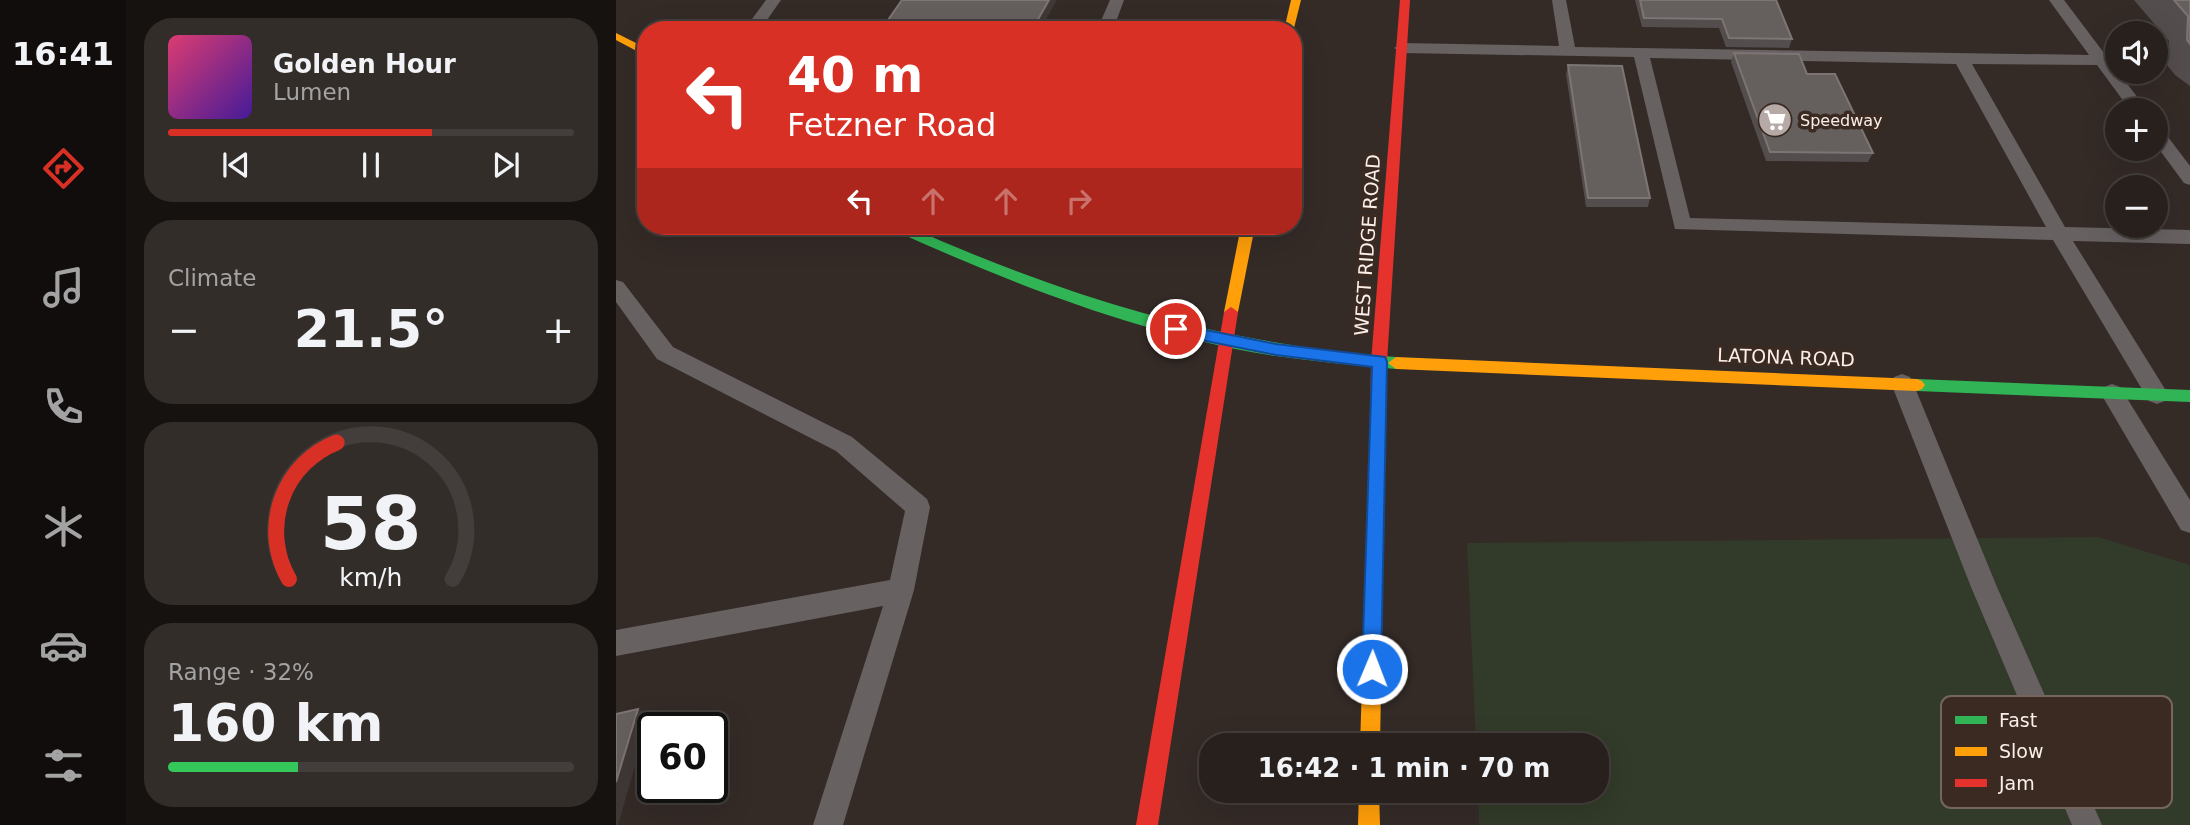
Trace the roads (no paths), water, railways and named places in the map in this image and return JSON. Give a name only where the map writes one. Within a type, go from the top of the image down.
[{"type":"main road","points":[[1291,21],[1296,0]]},
{"type":"main road","name":"WEST RIDGE ROAD","points":[[1370,733],[1380,362],[1405,0]]},
{"type":"main road","points":[[616,36],[637,48]]},
{"type":"main road","name":"LATONA ROAD","points":[[916,235],[972,261],[1073,298],[1176,329],[1325,356],[1380,362],[2190,396]]},
{"type":"main road","points":[[1147,825],[1226,340],[1246,235]]},
{"type":"main road","points":[[1369,803],[1369,825]]},
{"type":"lane","points":[[759,21],[774,0]]},
{"type":"lane","points":[[1109,21],[1117,0]]},
{"type":"lane","points":[[1559,0],[1567,51]]},
{"type":"lane","points":[[2056,0],[2130,98]]},
{"type":"lane","points":[[1402,48],[2101,60]]},
{"type":"lane","points":[[1641,53],[1682,224],[2190,237]]},
{"type":"lane","points":[[1961,59],[2060,235],[2157,395]]},
{"type":"lane","points":[[2168,149],[2190,178]]},
{"type":"lane","points":[[616,287],[665,353],[844,444],[918,507],[901,590],[828,825]]},
{"type":"lane","points":[[1902,383],[2031,696]]},
{"type":"lane","points":[[2112,393],[2190,522]]},
{"type":"lane","points":[[616,643],[901,590]]},
{"type":"lane","points":[[2080,808],[2087,825]]},
{"type":"place","name":"Speedway","points":[[1775,120]]}]
